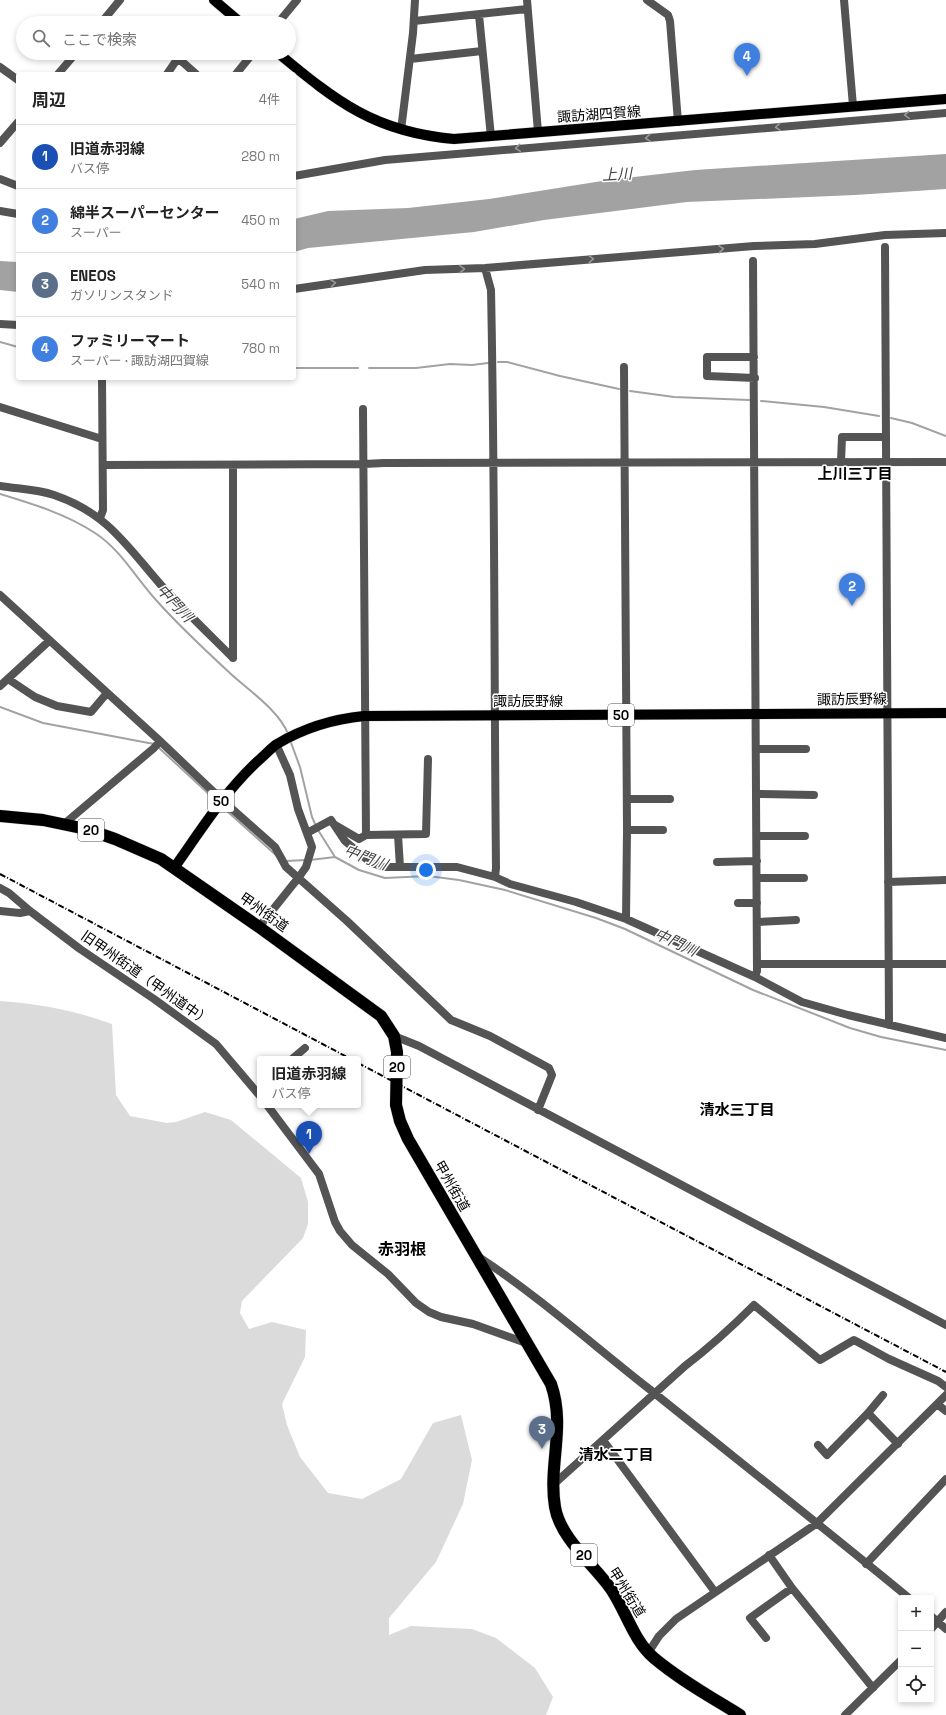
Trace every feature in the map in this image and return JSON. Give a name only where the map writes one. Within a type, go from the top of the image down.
[{"type":"highway","name":"甲州街道","points":[[0,816],[64,824],[86,829],[115,839],[161,859],[346,989],[381,1016],[394,1036],[397,1052],[396,1105],[400,1121],[408,1139],[551,1384],[556,1400],[558,1414],[554,1484],[555,1508],[558,1519],[565,1532],[612,1590],[642,1647],[664,1666],[740,1715]]},
{"type":"main road","points":[[214,0],[233,16]]},
{"type":"main road","name":"諏訪湖四賀線","points":[[287,60],[340,102],[372,120],[401,130],[422,135],[454,139],[678,122],[946,99]]},
{"type":"main road","name":"諏訪辰野線","points":[[174,868],[222,800],[246,772],[278,744],[298,733],[321,724],[349,718],[364,716],[946,713]]},
{"type":"street","points":[[107,16],[120,0]]},
{"type":"street","points":[[284,16],[297,0]]},
{"type":"street","points":[[401,130],[410,59],[415,0]]},
{"type":"street","points":[[527,0],[538,132]]},
{"type":"street","points":[[647,0],[668,15],[670,21],[678,122]]},
{"type":"street","points":[[844,0],[853,106]]},
{"type":"street","points":[[414,21],[528,9]]},
{"type":"street","points":[[479,15],[491,137]]},
{"type":"street","points":[[410,59],[482,51]]},
{"type":"street","points":[[60,72],[70,60]]},
{"type":"street","points":[[168,72],[177,60]]},
{"type":"street","points":[[180,60],[194,72]]},
{"type":"street","points":[[238,72],[247,60]]},
{"type":"street","points":[[0,67],[16,79]]},
{"type":"street","points":[[296,176],[385,160],[946,113]]},
{"type":"street","points":[[0,143],[16,124]]},
{"type":"street","points":[[0,179],[16,185]]},
{"type":"street","points":[[0,211],[16,214]]},
{"type":"street","points":[[296,289],[425,270],[485,268],[754,246],[815,244],[885,236],[946,233]]},
{"type":"street","points":[[885,247],[889,1025]]},
{"type":"street","points":[[753,261],[757,714],[757,971],[755,977]]},
{"type":"street","points":[[485,268],[491,290],[494,464],[495,877]]},
{"type":"street","points":[[0,324],[16,326]]},
{"type":"street","points":[[754,357],[707,357],[707,376],[754,378]]},
{"type":"street","points":[[624,368],[627,799],[626,919]]},
{"type":"street","points":[[100,518],[103,510],[102,380]]},
{"type":"street","points":[[0,407],[102,439]]},
{"type":"street","points":[[363,409],[366,835]]},
{"type":"street","points":[[841,462],[842,437],[885,437]]},
{"type":"street","points":[[102,465],[364,464],[384,462],[494,464],[946,462]]},
{"type":"street","points":[[0,486],[32,489],[55,495],[100,518],[120,535],[162,585],[233,658],[233,465]]},
{"type":"street","points":[[0,595],[107,693],[157,744],[274,847],[286,867],[451,1020],[490,1036],[548,1068],[552,1076],[538,1110]]},
{"type":"street","points":[[0,686],[50,641]]},
{"type":"street","points":[[8,679],[35,697],[57,706],[90,712],[107,693]]},
{"type":"street","points":[[64,824],[157,744]]},
{"type":"street","points":[[259,927],[299,878],[306,865],[312,847],[309,832],[298,808],[290,775],[278,744]]},
{"type":"street","points":[[757,749],[806,749]]},
{"type":"street","points":[[309,832],[331,824],[337,825],[359,839],[366,835],[426,834],[428,759]]},
{"type":"street","points":[[757,794],[814,794]]},
{"type":"street","points":[[627,799],[670,799]]},
{"type":"street","points":[[331,824],[345,841],[371,863],[385,867],[457,867],[495,877],[510,884],[576,902],[626,919],[755,977],[802,1002],[889,1025],[946,1038]]},
{"type":"street","points":[[627,830],[664,830]]},
{"type":"street","points":[[398,834],[400,867]]},
{"type":"street","points":[[757,836],[805,836]]},
{"type":"street","points":[[717,862],[757,861]]},
{"type":"street","points":[[757,878],[804,878]]},
{"type":"street","points":[[888,882],[946,880]]},
{"type":"street","name":"旧甲州街道（甲州道中）","points":[[0,888],[9,893],[80,949],[154,999],[216,1044],[257,1092]]},
{"type":"street","points":[[738,903],[757,903]]},
{"type":"street","points":[[0,911],[20,913],[30,911]]},
{"type":"street","points":[[757,922],[796,920]]},
{"type":"street","points":[[757,964],[946,964]]},
{"type":"street","points":[[394,1036],[419,1046],[946,1325]]},
{"type":"street","points":[[296,1056],[305,1048]]},
{"type":"street","points":[[269,1108],[319,1174],[335,1222],[340,1231],[352,1245],[388,1274],[416,1303],[429,1312],[441,1317],[473,1324],[526,1343]]},
{"type":"street","points":[[474,1254],[495,1267],[555,1314],[905,1595]]},
{"type":"street","points":[[554,1484],[685,1366],[726,1332],[754,1305],[820,1360],[854,1340],[890,1359],[938,1381],[946,1387]]},
{"type":"street","points":[[818,1444],[827,1455],[868,1414],[883,1395]]},
{"type":"street","points":[[648,1653],[659,1636],[676,1619],[816,1524],[946,1395]]},
{"type":"street","points":[[937,1404],[946,1411]]},
{"type":"street","points":[[868,1414],[898,1444]]},
{"type":"street","points":[[603,1440],[715,1592]]},
{"type":"street","points":[[866,1564],[946,1480]]},
{"type":"street","points":[[769,1555],[792,1588],[873,1688]]},
{"type":"street","points":[[766,1638],[750,1618],[792,1588]]},
{"type":"street","points":[[946,1612],[934,1619],[946,1629]]},
{"type":"street","points":[[845,1715],[898,1663]]},
{"type":"shaded area","points":[[946,154],[946,189],[855,195],[687,202],[544,220],[474,232],[308,248],[296,251],[296,219],[328,211],[408,208],[489,199],[608,180],[695,170]]},
{"type":"shaded area","points":[[0,261],[16,262],[16,292],[0,290]]},
{"type":"shaded area","points":[[0,1001],[56,1008],[112,1024],[116,1095],[130,1116],[167,1123],[176,1122],[205,1112],[231,1120],[301,1178],[308,1202],[308,1224],[303,1238],[242,1301],[240,1313],[249,1329],[272,1322],[306,1330],[305,1357],[282,1404],[287,1425],[300,1457],[328,1493],[362,1499],[401,1479],[433,1423],[461,1415],[472,1460],[463,1504],[436,1562],[389,1618],[389,1635],[411,1626],[472,1629],[496,1638],[535,1668],[553,1697],[546,1715],[0,1715]]},
{"type":"waterway","points":[[0,342],[16,346]]},
{"type":"waterway","points":[[498,362],[507,362],[619,389]]},
{"type":"waterway","points":[[369,368],[416,368],[450,364],[472,365],[488,363]]},
{"type":"waterway","points":[[296,368],[358,368]]},
{"type":"waterway","points":[[630,391],[674,397],[749,400]]},
{"type":"waterway","points":[[761,401],[824,407],[879,416]]},
{"type":"waterway","points":[[891,418],[912,423],[946,436]]},
{"type":"waterway","name":"中門川","points":[[0,494],[73,520],[104,540],[120,555],[174,620],[222,666],[272,710],[288,734]]},
{"type":"waterway","points":[[0,707],[43,723],[154,744]]},
{"type":"waterway","name":"中門川","points":[[290,740],[300,767],[312,817],[316,826]]},
{"type":"waterway","points":[[158,747],[211,796]]},
{"type":"waterway","points":[[228,812],[277,856]]},
{"type":"waterway","name":"中門川","points":[[318,830],[335,857],[359,870],[385,878],[428,876],[459,880],[505,890],[596,918],[625,929],[753,990],[850,1028],[881,1037],[946,1050]]},
{"type":"waterway","points":[[310,860],[335,857]]},
{"type":"waterway","points":[[286,861],[306,860]]},
{"type":"railway","points":[[0,874],[345,1056]]},
{"type":"railway","points":[[361,1065],[946,1372]]},
{"type":"place","name":"ファミリーマート","points":[[747,76]]},
{"type":"place","name":"綿半スーパーセンター","points":[[852,606]]},
{"type":"place","name":"旧道赤羽線","points":[[309,1154]]},
{"type":"place","name":"ENEOS","points":[[542,1449]]},
{"type":"district","name":"上川三丁目","points":[[855,473]]},
{"type":"district","name":"清水三丁目","points":[[737,1109]]},
{"type":"district","name":"赤羽根","points":[[402,1249]]},
{"type":"district","name":"清水二丁目","points":[[616,1454]]},
{"type":"water label","name":"上川","points":[[617,174]]}]
